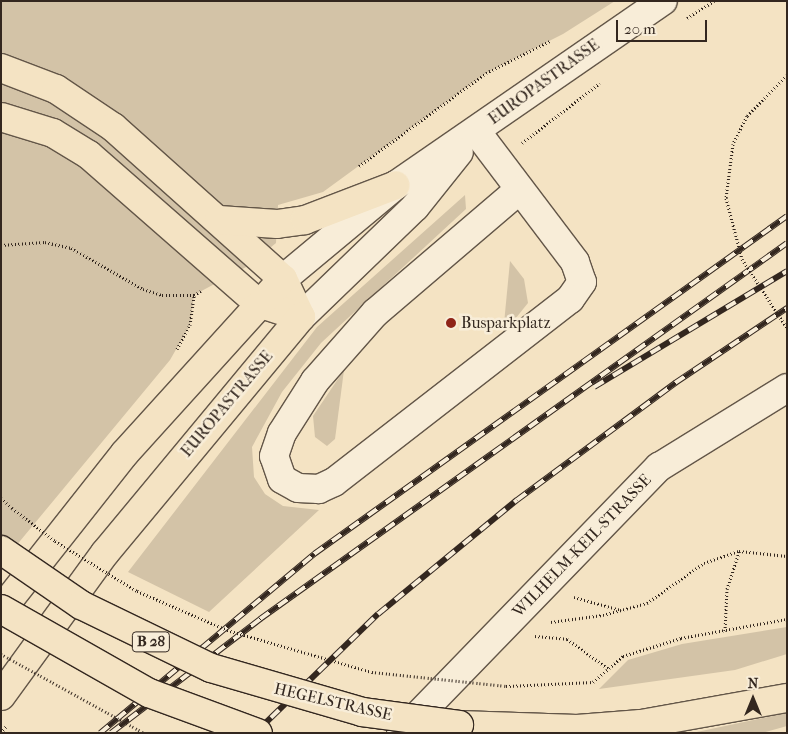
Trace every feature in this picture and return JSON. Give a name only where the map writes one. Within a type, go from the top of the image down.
[{"type":"main road","points":[[1,68],[38,80],[89,109],[219,220],[284,279],[301,317]]},
{"type":"main road","points":[[1,117],[53,133],[89,155],[258,303],[301,317]]},
{"type":"main road","points":[[219,220],[277,224],[305,220],[396,185]]},
{"type":"main road","name":"EUROPASTRASSE","points":[[1,610],[125,453],[258,303],[284,279]]},
{"type":"main road","name":"EUROPASTRASSE","points":[[1,696],[106,553],[301,317]]},
{"type":"main road","name":"HEGELSTRASSE","points":[[1,550],[81,605],[211,668],[362,712],[459,725],[577,729],[641,724],[787,698]]},
{"type":"main road","points":[[1,610],[149,693],[258,733]]},
{"type":"street","name":"EUROPASTRASSE","points":[[284,279],[396,185],[663,1]]},
{"type":"street","name":"EUROPASTRASSE","points":[[301,317],[415,207],[476,131]]},
{"type":"street","points":[[476,131],[575,262],[582,282],[570,299],[334,482],[320,489],[298,488],[282,479],[274,456],[280,441],[316,381],[375,312],[519,190]]},
{"type":"street","name":"WILHELM-KEIL-STRASSE","points":[[401,733],[659,467],[787,388]]},
{"type":"path","points":[[787,75],[747,116],[736,137],[726,198],[742,259],[787,328]]},
{"type":"path","points":[[1,245],[36,242],[72,248],[144,289],[162,295],[194,295]]},
{"type":"path","points":[[1,498],[12,508],[114,578],[227,630],[372,672],[506,686],[593,682],[623,656],[681,638],[787,619]]},
{"type":"path","points":[[725,631],[727,589],[740,551]]},
{"type":"path","points":[[566,593],[621,610],[663,596],[704,563],[740,551],[777,552],[787,556]]},
{"type":"path","points":[[535,636],[566,639],[609,669]]},
{"type":"path","points":[[1,654],[144,733]]},
{"type":"shaded area","points":[[1,1],[615,1],[563,34],[486,73],[323,192],[278,205],[276,243],[248,266],[194,295],[190,325],[170,360],[1,564]]},
{"type":"shaded area","points":[[465,195],[466,209],[321,343],[282,392],[252,447],[254,477],[265,494],[283,506],[319,510],[209,612],[128,572],[317,327]]},
{"type":"shaded area","points":[[510,261],[524,279],[528,303],[503,334]]},
{"type":"shaded area","points":[[344,370],[335,439],[327,446],[315,437],[313,416]]},
{"type":"shaded area","points":[[787,627],[787,654],[735,670],[599,689],[628,660],[682,644]]},
{"type":"shaded area","points":[[787,713],[787,726],[762,733],[692,733]]},
{"type":"railway","points":[[100,733],[314,554],[787,216]]},
{"type":"railway","points":[[111,733],[260,619],[787,243]]},
{"type":"railway","points":[[594,387],[787,271]]},
{"type":"railway","points":[[255,733],[378,614],[517,500],[675,383],[787,308]]},
{"type":"place","name":"Busparkplatz","points":[[451,323]]}]
